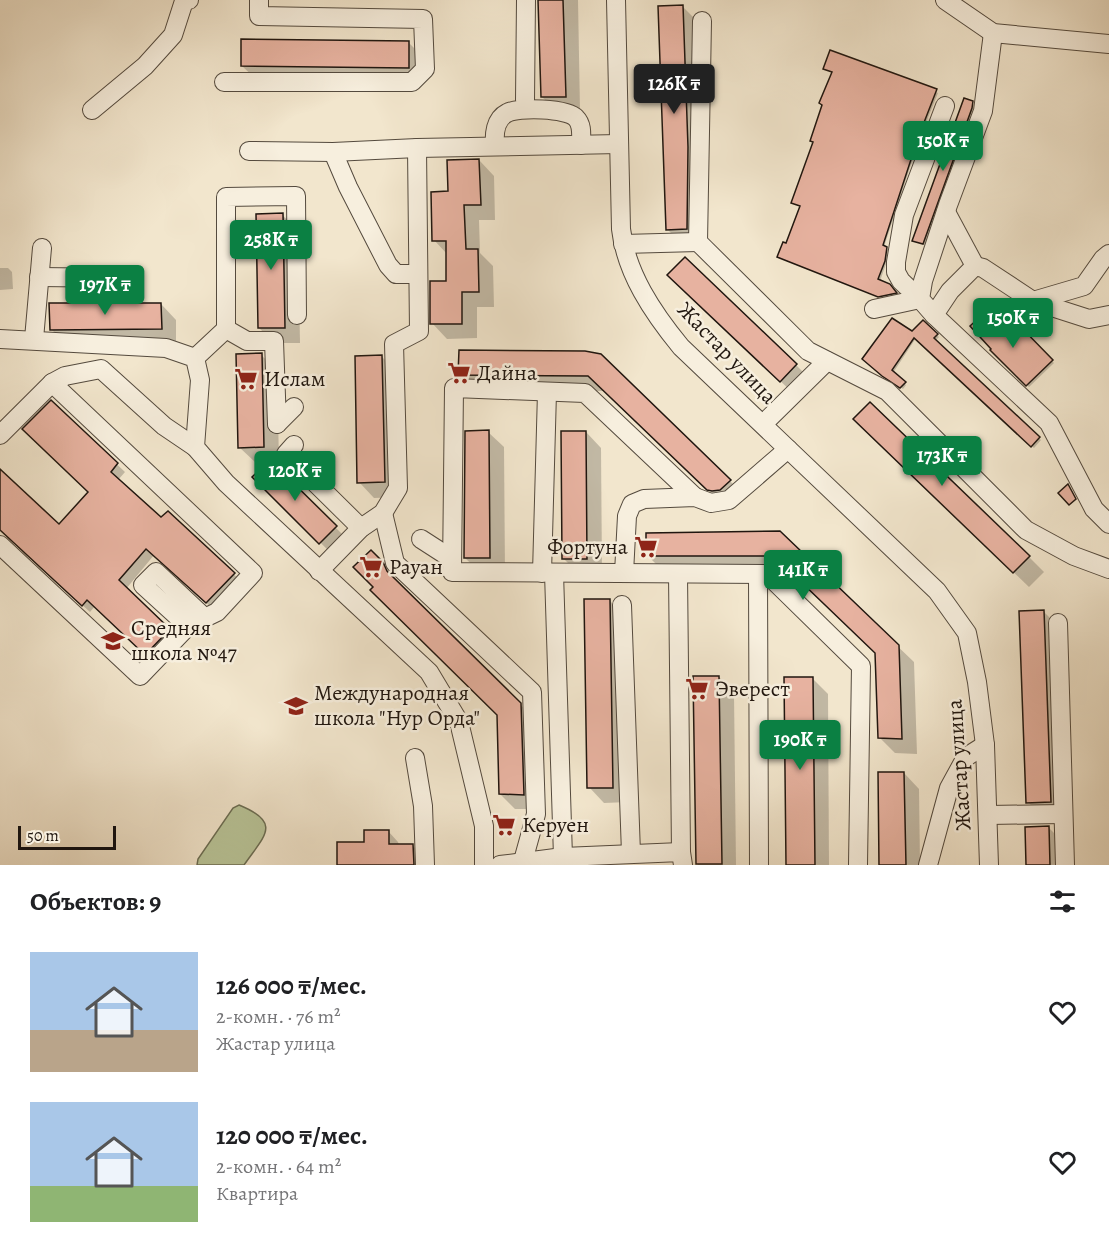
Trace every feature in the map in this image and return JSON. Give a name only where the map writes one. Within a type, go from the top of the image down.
[{"type":"street","points":[[92,110],[145,66],[173,35],[184,1],[189,0]]},
{"type":"street","points":[[224,82],[412,82],[426,69],[423,19],[259,16],[259,0]]},
{"type":"street","points":[[525,100],[526,0]]},
{"type":"street","name":"Жастар улица","points":[[616,0],[623,244],[637,280],[664,326],[681,347],[937,591],[967,633],[977,682],[985,746],[989,865]]},
{"type":"street","points":[[945,0],[993,33],[1109,44]]},
{"type":"street","points":[[698,242],[702,21]]},
{"type":"street","points":[[920,299],[923,281],[946,212],[983,111],[993,33]]},
{"type":"street","points":[[945,106],[904,215],[896,272],[901,281],[934,315],[1049,423],[1094,508],[1109,524]]},
{"type":"street","points":[[495,146],[494,136],[498,120],[507,112],[531,110],[561,111],[575,117],[581,128],[581,145]]},
{"type":"street","points":[[249,151],[333,152],[619,144]]},
{"type":"street","points":[[319,571],[361,528],[383,513],[398,488],[394,344],[419,331],[417,148]]},
{"type":"street","points":[[333,152],[348,187],[388,265],[396,274],[418,274]]},
{"type":"street","points":[[195,358],[226,329],[226,197],[297,196],[297,315]]},
{"type":"street","points":[[946,212],[975,266],[983,268],[1033,301],[1089,319],[1109,315]]},
{"type":"street","points":[[623,244],[698,242],[808,351],[887,391],[1026,530],[1074,556],[1109,569]]},
{"type":"street","points":[[34,339],[42,248]]},
{"type":"street","points":[[1033,301],[1084,286],[1102,259],[1109,254]]},
{"type":"street","points":[[934,315],[950,291],[975,266]]},
{"type":"street","points":[[39,277],[126,278]]},
{"type":"street","points":[[874,309],[920,299]]},
{"type":"street","points":[[226,329],[247,340],[274,341],[277,424],[294,407]]},
{"type":"street","points":[[0,339],[34,339],[166,348],[195,358]]},
{"type":"street","points":[[195,358],[200,380],[195,447]]},
{"type":"street","points":[[763,424],[827,361]]},
{"type":"street","points":[[0,435],[52,383],[66,376],[101,369],[164,426],[195,447],[226,483],[429,672],[459,722],[484,826],[484,865]]},
{"type":"street","points":[[0,544],[140,676],[188,626],[217,612],[253,573],[52,383]]},
{"type":"street","points":[[788,449],[729,500],[711,503],[695,497],[585,393],[454,388],[452,572],[767,574],[861,666],[858,865]]},
{"type":"street","points":[[547,392],[548,573],[564,857]]},
{"type":"street","points":[[294,446],[286,454],[361,528]]},
{"type":"street","points":[[624,573],[627,516],[632,504],[644,500],[695,497]]},
{"type":"street","points":[[383,513],[395,563],[532,692],[536,814],[523,861]]},
{"type":"street","points":[[421,539],[452,558]]},
{"type":"street","points":[[188,626],[143,585],[156,572],[204,617]]},
{"type":"street","points":[[500,865],[564,857],[631,853],[682,858],[678,574]]},
{"type":"street","points":[[758,574],[759,865]]},
{"type":"street","points":[[622,605],[631,853]]},
{"type":"street","points":[[1058,623],[1065,865]]},
{"type":"street","points":[[928,865],[949,788],[966,757],[985,746]]},
{"type":"street","points":[[415,758],[423,806],[425,865]]},
{"type":"street","points":[[988,815],[1063,814]]},
{"type":"green space","points":[[239,805],[253,812],[265,824],[266,831],[258,846],[244,865],[197,865],[198,859],[233,808]]},
{"type":"building","points":[[538,0],[563,0],[566,97],[541,97]]},
{"type":"building","points":[[683,5],[688,147],[687,229],[666,230],[658,6]]},
{"type":"building","points":[[241,39],[409,41],[409,68],[241,66]]},
{"type":"building","points":[[830,50],[937,89],[918,138],[883,245],[887,247],[885,261],[878,279],[890,284],[897,293],[878,297],[777,257],[783,242],[786,243],[800,206],[791,203],[813,142],[810,141],[822,105],[819,103],[832,72],[823,69]]},
{"type":"building","points":[[964,98],[973,101],[972,108],[923,244],[912,241]]},
{"type":"building","points":[[479,159],[481,205],[464,205],[466,249],[478,249],[479,292],[462,292],[462,324],[430,324],[430,281],[446,281],[446,241],[432,241],[431,192],[448,191],[447,160]]},
{"type":"building","points":[[283,213],[285,328],[258,328],[256,214]]},
{"type":"building","points":[[685,257],[797,364],[780,382],[667,275]]},
{"type":"building","points":[[49,303],[161,303],[162,329],[50,330]]},
{"type":"building","points":[[981,316],[986,322],[994,316],[1009,332],[1017,323],[1053,360],[1026,386],[970,326]]},
{"type":"building","points":[[892,318],[912,331],[923,320],[938,334],[934,338],[1040,437],[1031,447],[914,338],[892,370],[906,382],[900,388],[882,376],[862,359]]},
{"type":"building","points":[[459,350],[585,351],[601,354],[731,480],[720,490],[707,490],[588,376],[458,375]]},
{"type":"building","points":[[262,353],[264,447],[238,448],[236,354]]},
{"type":"building","points":[[382,355],[385,482],[357,483],[355,356]]},
{"type":"building","name":"Средняя школа №47","points":[[51,400],[118,463],[111,472],[161,517],[168,511],[235,573],[206,603],[146,549],[119,580],[170,629],[145,655],[87,600],[82,606],[0,530],[0,469],[59,524],[88,492],[22,429]]},
{"type":"building","points":[[870,402],[1030,556],[1013,573],[853,419]]},
{"type":"building","points":[[489,430],[490,558],[464,558],[465,431]]},
{"type":"building","points":[[561,431],[586,431],[587,559],[562,559]]},
{"type":"building","points":[[270,460],[337,526],[319,544],[252,477]]},
{"type":"building","points":[[1068,484],[1076,499],[1069,505],[1058,493]]},
{"type":"building","points":[[780,531],[899,645],[902,739],[878,738],[875,653],[774,556],[646,556],[646,533]]},
{"type":"building","points":[[371,550],[383,562],[387,571],[521,703],[524,795],[499,794],[497,715],[370,590],[373,587],[353,567]]},
{"type":"building","points":[[584,599],[610,599],[613,788],[587,788]]},
{"type":"building","points":[[1044,610],[1051,802],[1026,803],[1019,611]]},
{"type":"building","points":[[693,676],[719,676],[722,864],[696,864]]},
{"type":"building","points":[[784,677],[813,677],[815,865],[786,865]]},
{"type":"building","points":[[878,772],[904,772],[906,865],[879,865]]},
{"type":"building","points":[[1049,826],[1050,865],[1026,865],[1025,827]]},
{"type":"building","points":[[364,830],[389,830],[389,844],[413,844],[414,865],[337,865],[337,842],[364,842]]},
{"type":"place","name":"Дайна","points":[[459,373]]},
{"type":"place","name":"Ислам","points":[[246,379]]},
{"type":"place","name":"Фортуна","points":[[646,547]]},
{"type":"place","name":"Рауан","points":[[371,567]]},
{"type":"place","name":"Средняя школа №47","points":[[113,641]]},
{"type":"place","name":"Эверест","points":[[697,689]]},
{"type":"place","name":"Международная школа \"Нур Орда\"","points":[[296,706]]},
{"type":"place","name":"Керуен","points":[[504,825]]}]
